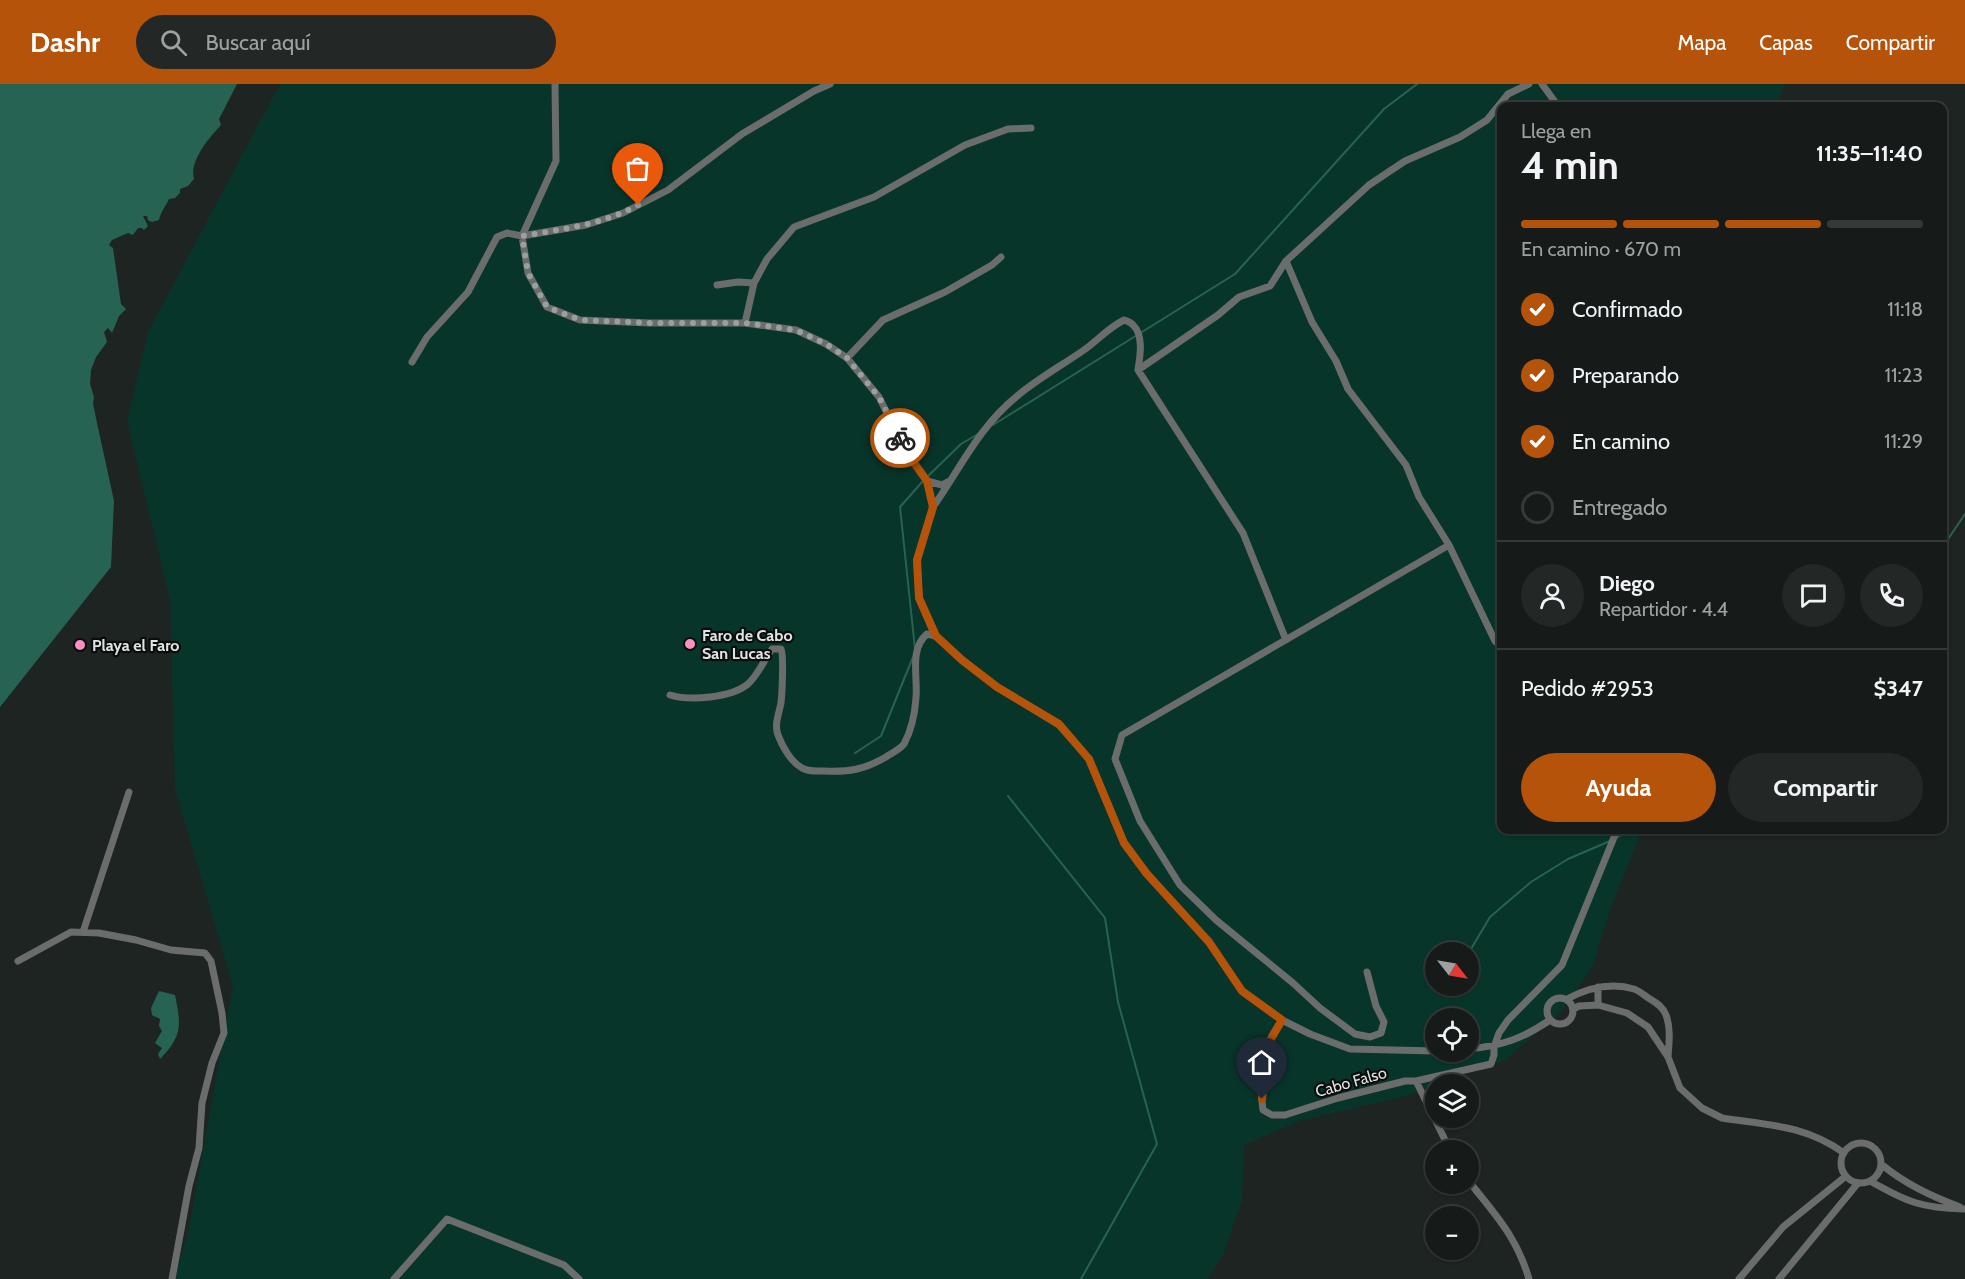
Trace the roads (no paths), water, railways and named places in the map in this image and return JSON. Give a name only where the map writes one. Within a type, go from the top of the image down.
[{"type":"street","points":[[555,84],[556,161],[522,236],[528,273],[547,307],[580,320],[745,323],[796,330],[826,344],[847,358],[879,397],[907,453],[927,481],[933,507]]},
{"type":"street","points":[[412,362],[427,337],[468,292],[497,237],[507,233],[522,236],[586,225],[624,213],[668,190],[742,134],[830,84]]},
{"type":"street","points":[[1502,102],[1508,94],[1529,84]]},
{"type":"street","points":[[1542,84],[1555,102]]},
{"type":"street","points":[[1138,370],[1218,315],[1239,297],[1270,286],[1286,261],[1369,184],[1405,161],[1460,137],[1487,120],[1497,108]]},
{"type":"street","points":[[745,323],[754,284],[767,259],[794,227],[874,197],[965,145],[1008,129],[1031,128]]},
{"type":"street","points":[[847,358],[883,320],[945,292],[1001,257]]},
{"type":"street","points":[[1286,261],[1312,322],[1336,361],[1348,389],[1406,465],[1419,497],[1449,545],[1497,643]]},
{"type":"street","points":[[717,285],[738,282],[754,284]]},
{"type":"street","points":[[1286,640],[1243,533],[1138,370],[1141,349],[1138,334],[1134,325],[1124,320],[1113,325],[1084,350],[1051,370],[1014,398],[983,431],[933,507],[917,560],[919,598],[936,636],[997,687],[1059,724],[1089,759],[1124,843],[1147,874],[1209,942],[1242,991],[1282,1020],[1310,1034],[1350,1049],[1425,1051]]},
{"type":"street","points":[[927,481],[942,485],[950,481]]},
{"type":"street","points":[[1367,972],[1376,1006],[1384,1023],[1381,1033],[1370,1037],[1355,1034],[1320,1008],[1216,920],[1180,885],[1140,821],[1115,759],[1122,735],[1449,545]]},
{"type":"street","points":[[670,695],[683,698],[730,693],[749,683],[772,649],[781,649],[783,655],[782,693],[777,733],[786,750],[802,769],[853,771],[876,763],[900,749],[904,744],[915,706],[918,644],[927,634],[936,636]]},
{"type":"street","points":[[83,932],[129,792]]},
{"type":"street","points":[[1445,1140],[1416,1081],[1491,1064],[1499,1033],[1508,1020],[1562,965],[1615,834]]},
{"type":"street","points":[[18,961],[71,932],[99,933],[171,950],[205,953],[211,961],[224,1033],[212,1064],[202,1103],[200,1148],[189,1186],[172,1279]]},
{"type":"street","points":[[1668,1057],[1669,1033],[1666,1015],[1658,1004],[1636,990],[1616,986],[1590,988],[1566,999],[1558,997],[1548,1004],[1546,1012],[1550,1020],[1557,1024],[1565,1023],[1571,1018],[1573,1010],[1579,1006],[1598,1005],[1627,1013],[1647,1027],[1668,1057],[1680,1088],[1702,1108],[1722,1118],[1781,1126],[1805,1132],[1828,1141],[1844,1153]]},
{"type":"street","points":[[1598,987],[1598,1005]]},
{"type":"street","points":[[1566,999],[1573,1010]]},
{"type":"street","name":"Cabo Falso","points":[[1282,1020],[1268,1044],[1263,1076],[1263,1110],[1272,1115],[1286,1115],[1338,1098],[1405,1081],[1416,1081]]},
{"type":"street","points":[[1479,1048],[1494,1047],[1532,1032],[1550,1020]]},
{"type":"street","points":[[1656,1041],[1669,1033]]},
{"type":"street","points":[[1881,1164],[1876,1177],[1870,1181],[1858,1183],[1846,1176],[1841,1162],[1844,1153],[1853,1145],[1865,1143],[1873,1146],[1878,1152],[1881,1164],[1898,1179],[1964,1209]]},
{"type":"street","points":[[1739,1279],[1783,1227],[1846,1176]]},
{"type":"street","points":[[1870,1181],[1918,1205],[1964,1209]]},
{"type":"street","points":[[1779,1279],[1858,1183]]},
{"type":"street","points":[[1479,1194],[1506,1227],[1521,1255],[1529,1279]]},
{"type":"street","points":[[394,1279],[447,1219],[564,1266],[579,1279]]},
{"type":"waterway","points":[[993,425],[1235,274],[1384,109],[1417,84]]},
{"type":"waterway","points":[[927,477],[961,444],[978,434]]},
{"type":"waterway","points":[[915,649],[900,507],[923,481]]},
{"type":"waterway","points":[[1947,541],[1965,514]]},
{"type":"waterway","points":[[855,753],[881,736],[913,657]]},
{"type":"waterway","points":[[1008,796],[1105,918],[1118,1002],[1157,1144],[1081,1279]]},
{"type":"waterway","points":[[1618,837],[1623,834]]},
{"type":"waterway","points":[[1475,942],[1490,917],[1531,882],[1568,859],[1610,841]]},
{"type":"place","name":"Faro de Cabo San Lucas","points":[[690,644]]},
{"type":"place","name":"Playa el Faro","points":[[80,645]]}]
